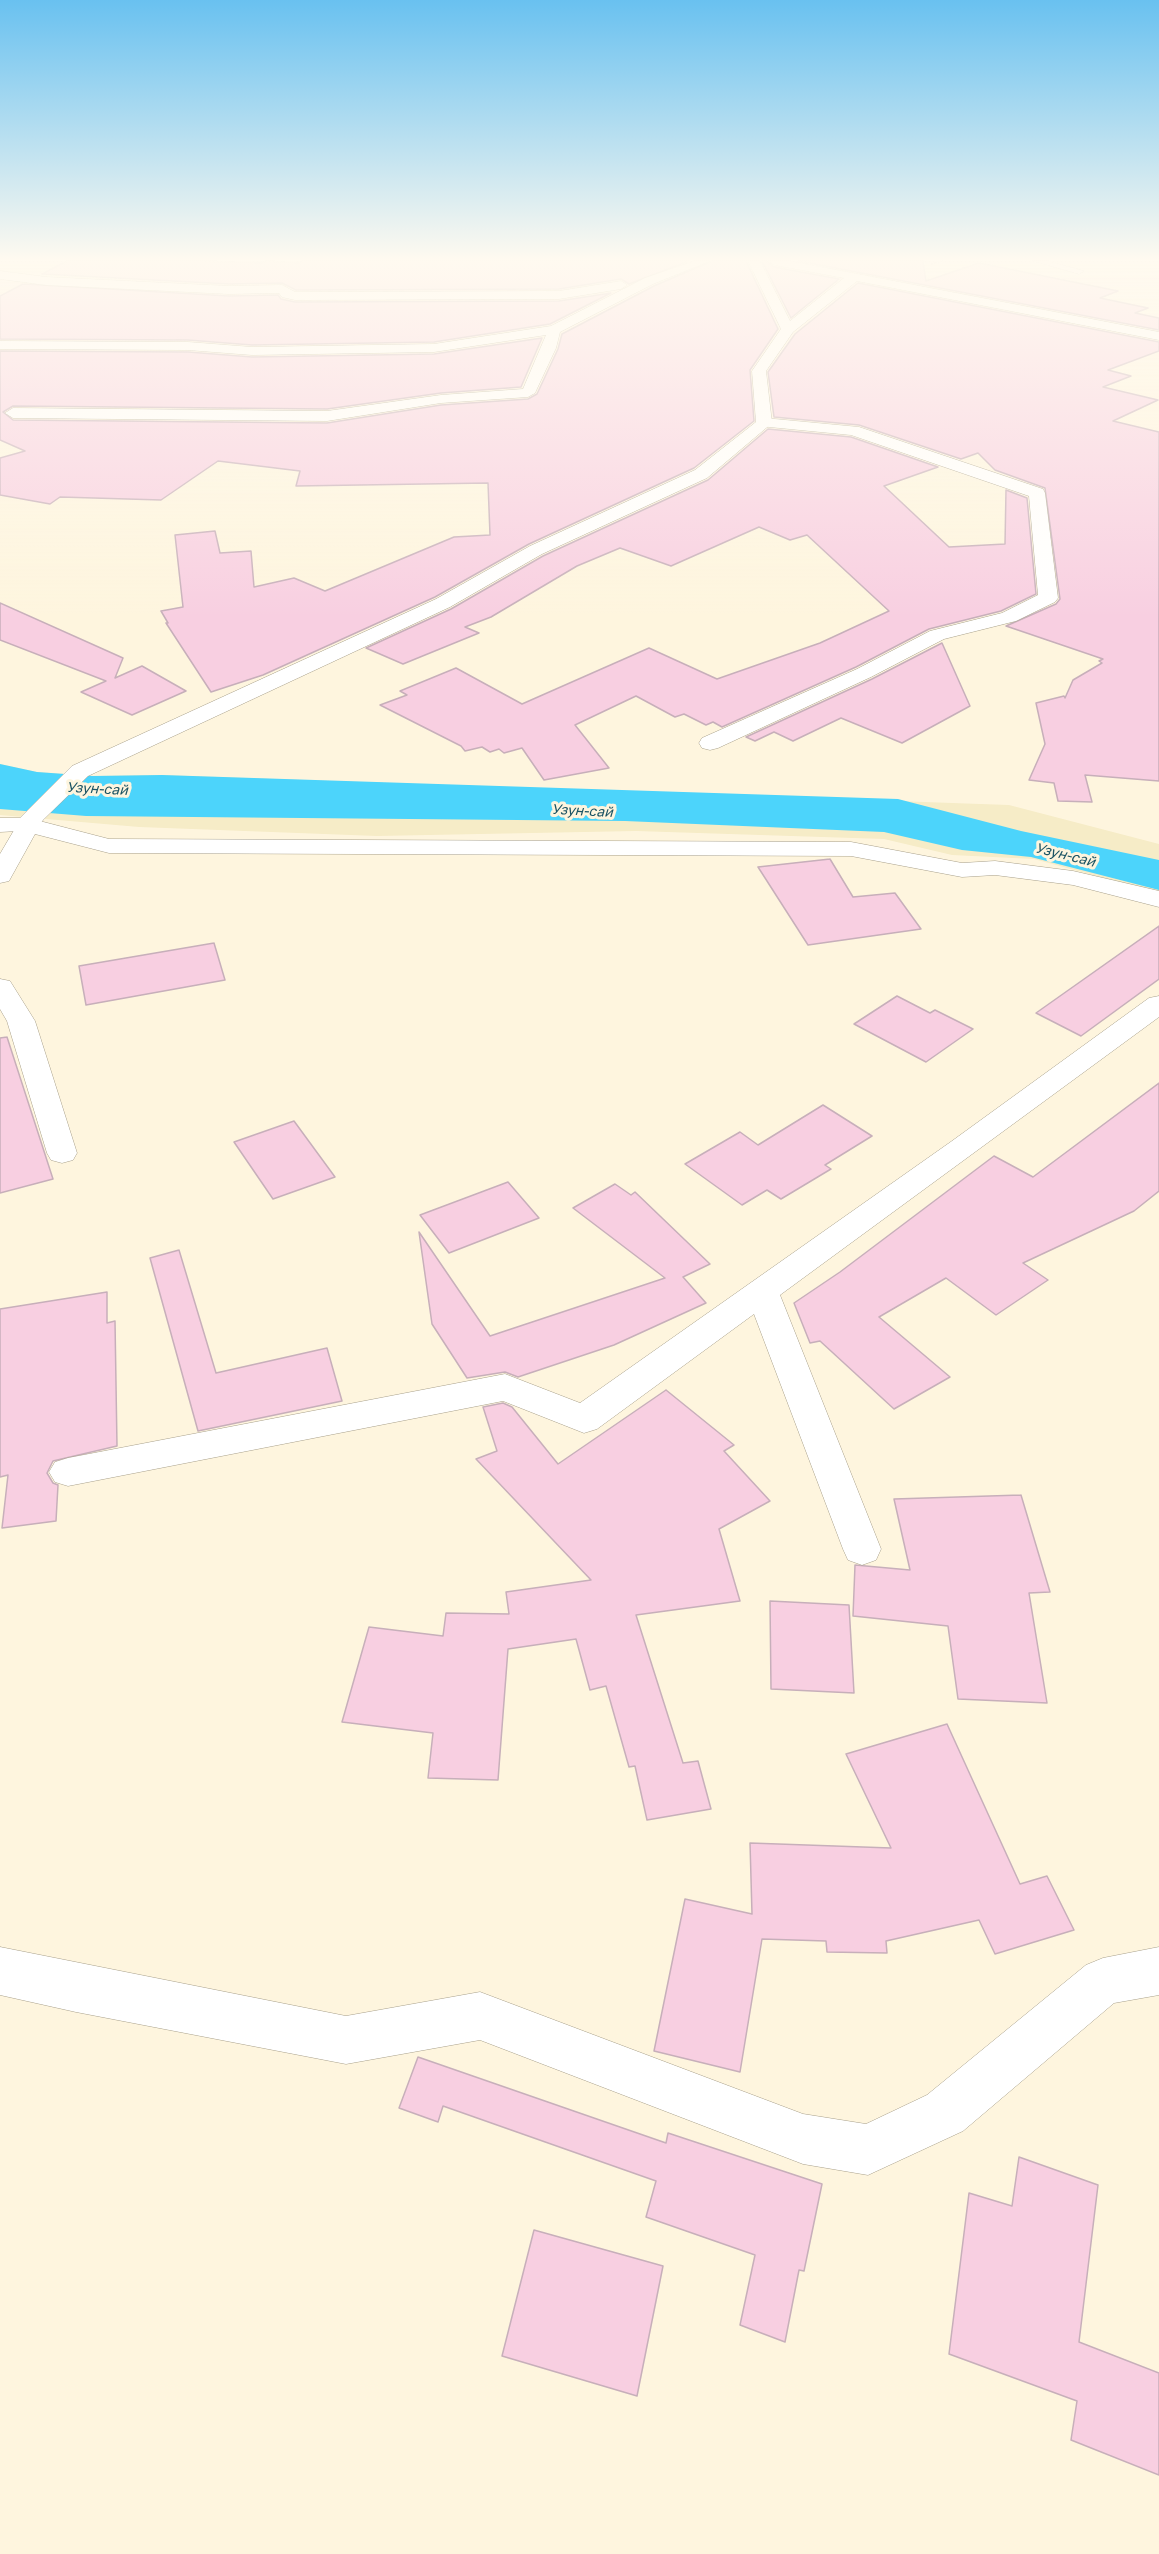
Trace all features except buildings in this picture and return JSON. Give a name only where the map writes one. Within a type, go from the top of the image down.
[{"type":"street","points":[[13,413],[327,416],[441,399],[528,393],[534,380]]},
{"type":"street","points":[[760,380],[764,423]]},
{"type":"street","points":[[0,876],[31,821],[80,771],[443,603],[536,550],[700,474],[764,423],[853,430],[1036,493],[1048,598],[1009,618],[937,635],[864,672],[710,743]]},
{"type":"street","points":[[0,825],[31,821],[109,846],[850,849],[962,870],[995,868],[1073,878],[1159,899]]},
{"type":"street","points":[[0,987],[21,1021],[62,1153]]},
{"type":"street","points":[[68,1472],[505,1387],[584,1419],[963,1148],[1159,1004]]},
{"type":"street","points":[[762,1292],[862,1549]]},
{"type":"street","points":[[0,1971],[76,1988],[346,2040],[480,2016],[803,2139],[868,2150],[945,2113],[1103,1982],[1159,1971]]},
{"type":"sand","points":[[0,764],[37,772],[93,776],[162,775],[1009,805],[1159,844],[1159,893],[1034,859],[952,855],[884,839],[636,831],[377,836],[139,827],[0,815]]},
{"type":"water","name":"Узун-сай","points":[[0,764],[37,772],[93,776],[162,775],[898,799],[1021,831],[1159,860],[1159,890],[1031,857],[962,850],[884,832],[625,821],[86,816],[0,809]]}]
